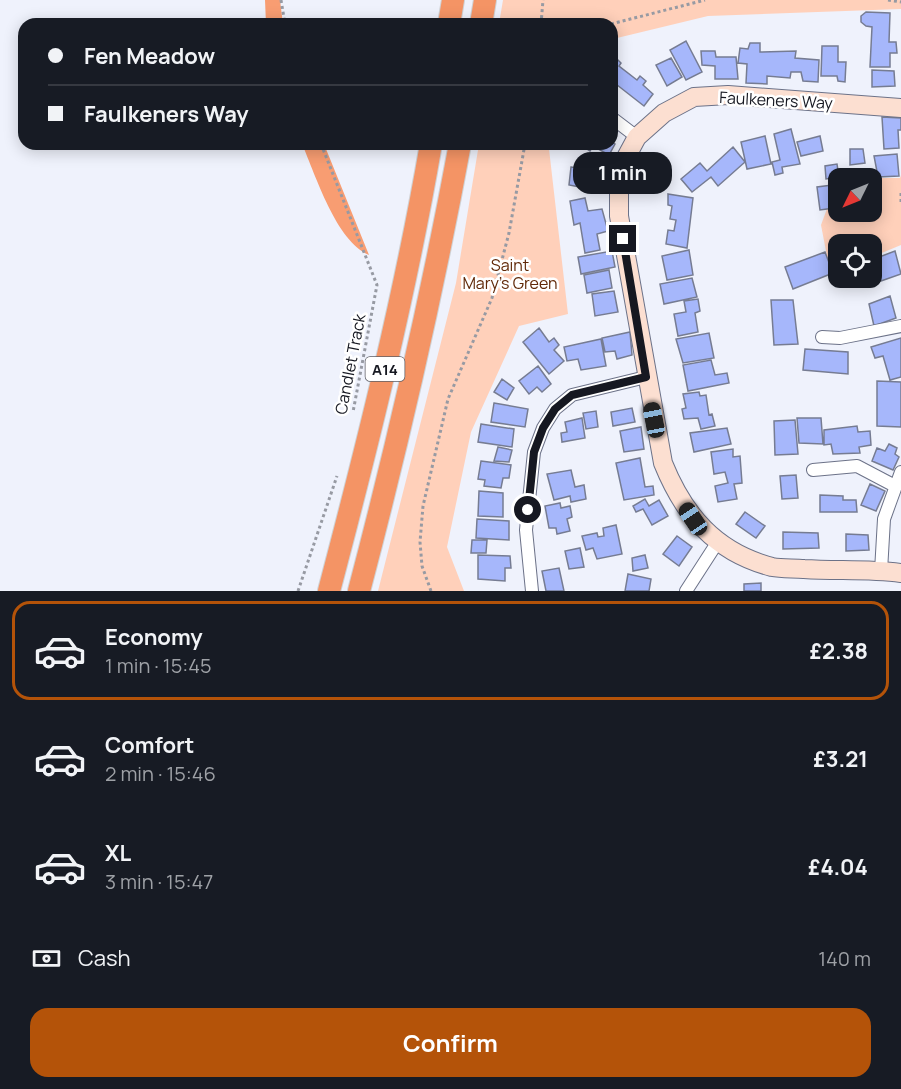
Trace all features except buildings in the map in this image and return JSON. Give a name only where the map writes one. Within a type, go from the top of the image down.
[{"type":"highway","points":[[450,18],[453,0]]},
{"type":"highway","points":[[482,18],[485,0]]},
{"type":"highway","name":"A14","points":[[329,591],[362,468],[399,311],[430,150]]},
{"type":"highway","name":"A14","points":[[358,591],[389,479],[427,315],[459,150]]},
{"type":"street","name":"Faulkeners Way","points":[[901,108],[728,95],[694,97],[664,113],[637,137],[623,163],[619,186],[619,216],[663,463],[674,491],[693,519],[717,543],[773,567],[901,573]]},
{"type":"street","points":[[618,123],[637,137]]},
{"type":"street","points":[[822,337],[840,338],[901,326]]},
{"type":"street","points":[[532,591],[526,530],[534,452],[543,428],[555,409],[572,395],[646,377]]},
{"type":"street","points":[[813,470],[857,466],[895,486]]},
{"type":"street","points":[[881,571],[884,519],[901,472]]},
{"type":"street","points":[[686,591],[717,543]]},
{"type":"path","points":[[281,0],[284,18]]},
{"type":"path","points":[[541,18],[543,0]]},
{"type":"path","points":[[618,22],[705,0]]},
{"type":"path","points":[[888,0],[901,2]]},
{"type":"path","name":"Candlet Track","points":[[323,150],[377,285],[352,418]]},
{"type":"path","points":[[429,591],[422,566],[420,542],[423,506],[448,399],[492,298],[509,233],[524,150]]},
{"type":"path","points":[[901,193],[901,204]]},
{"type":"path","points":[[298,591],[339,473]]},
{"type":"green space","points":[[503,0],[901,0],[901,9],[708,16],[618,38],[618,18],[500,18]]},
{"type":"green space","name":"Saint Mary's Green","points":[[478,150],[549,150],[568,314],[519,326],[471,432],[447,547],[464,591],[378,591],[456,283]]},
{"type":"green space","points":[[901,175],[901,245],[882,253],[882,234],[828,234],[828,261],[821,225],[828,206],[828,222],[882,222],[882,178],[900,178]]},
{"type":"shaded area","points":[[265,0],[280,0],[282,18],[266,18]]},
{"type":"shaded area","points":[[305,150],[326,150],[369,255],[357,248],[347,236],[328,206]]},
{"type":"route","points":[[528,510],[534,452],[543,428],[555,409],[572,395],[646,377],[623,239]]}]
